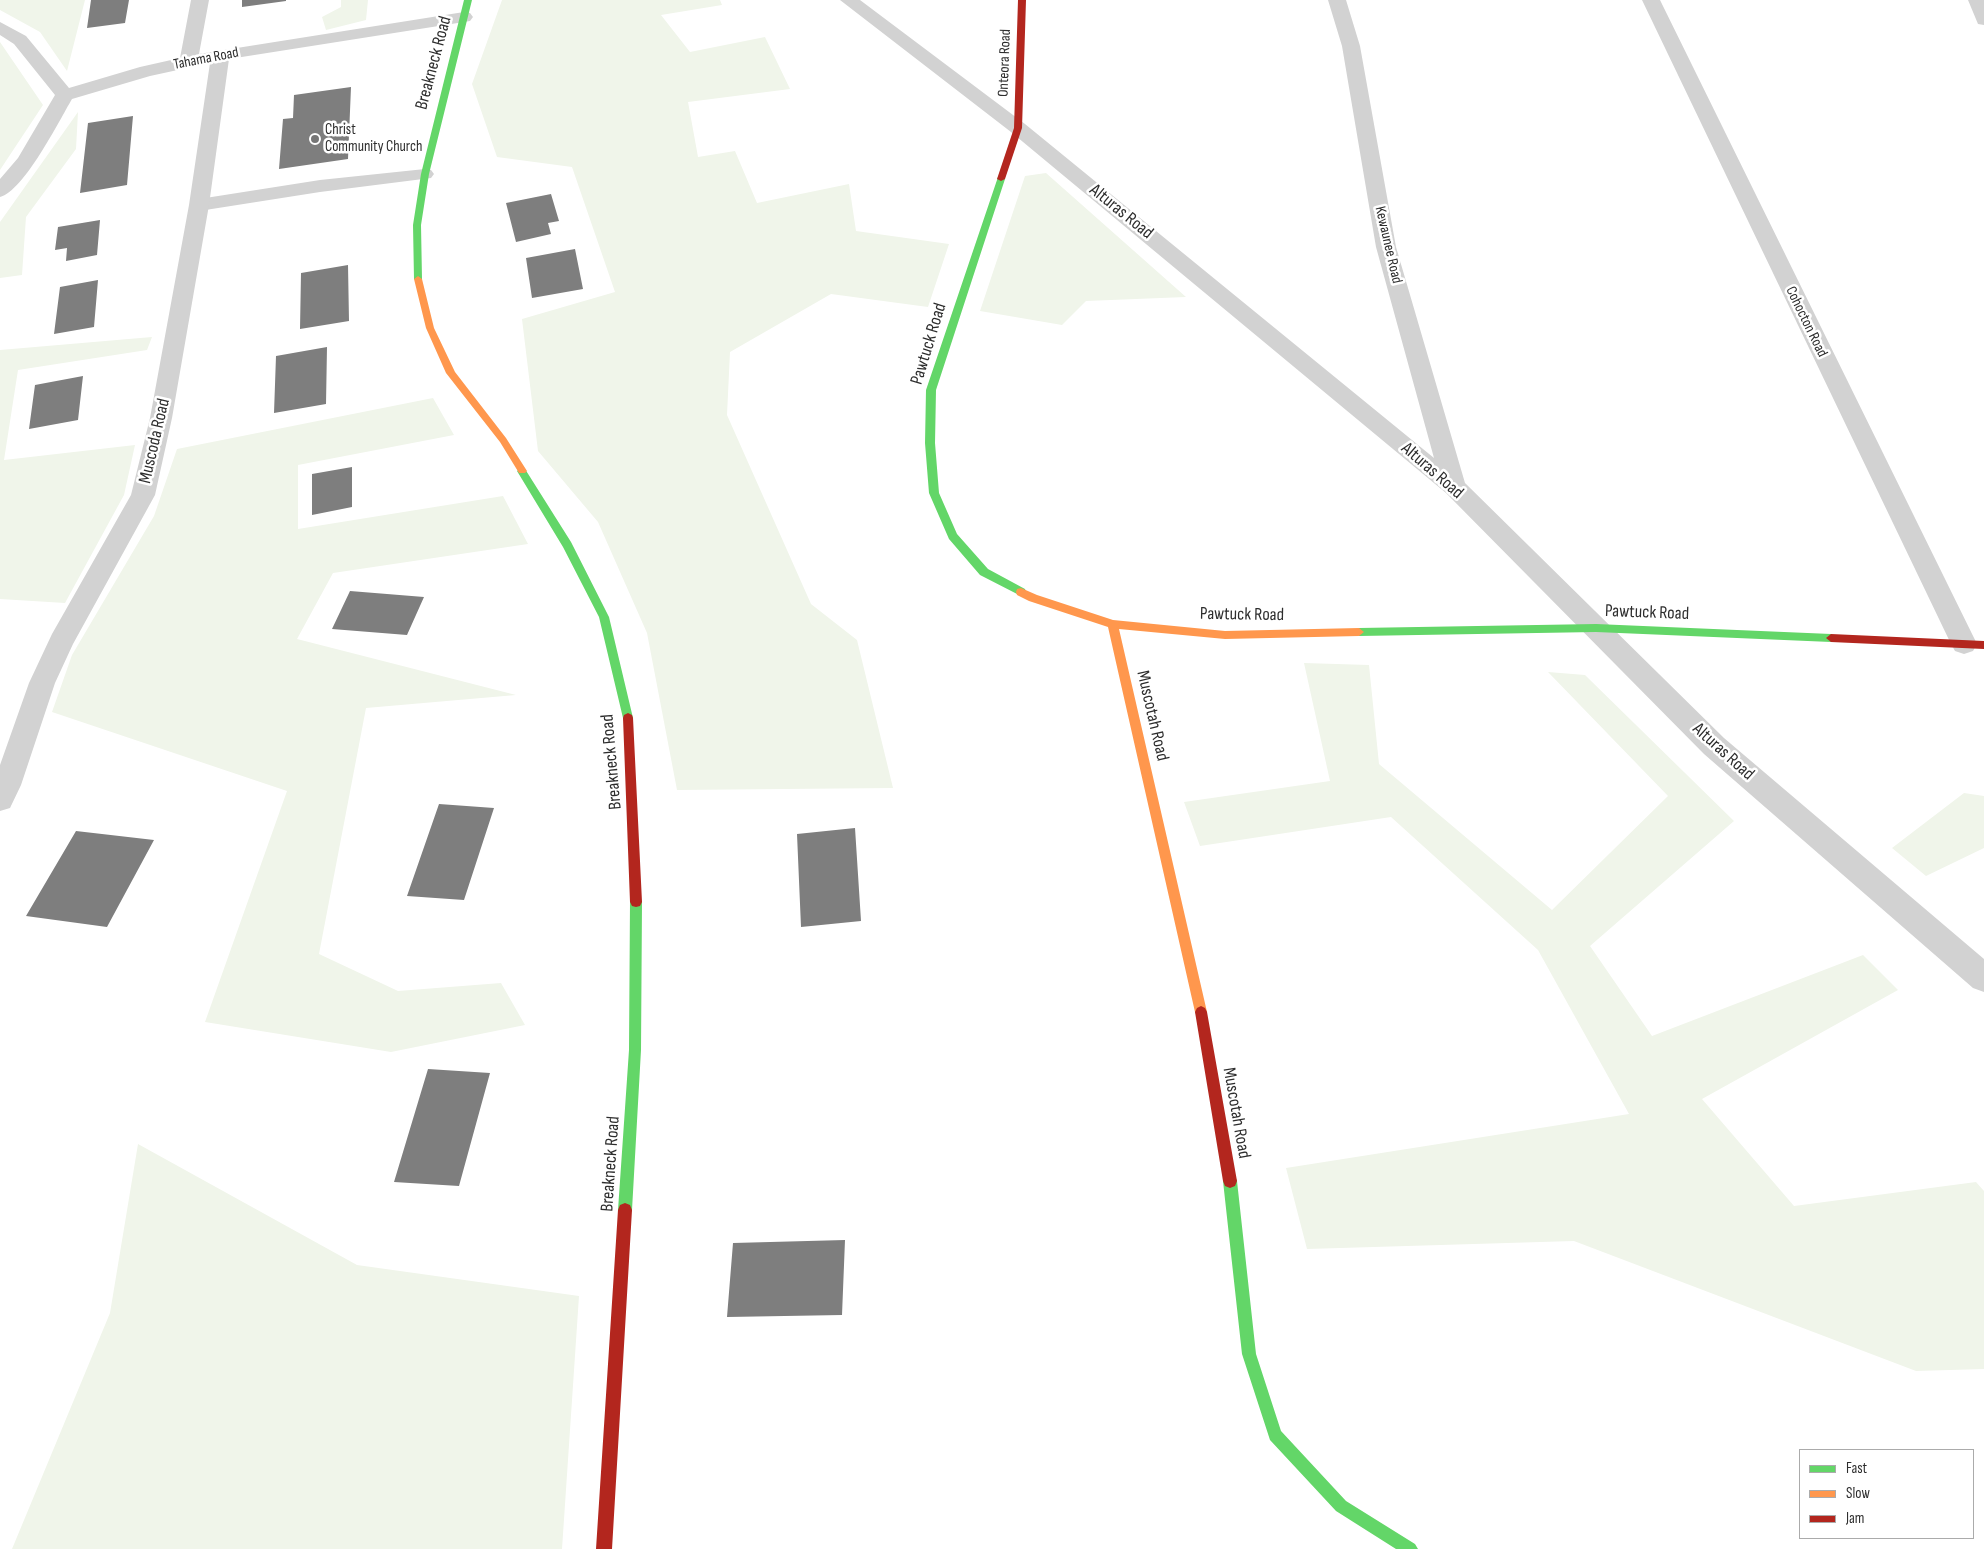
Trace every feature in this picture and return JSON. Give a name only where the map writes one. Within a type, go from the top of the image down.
[{"type":"street","points":[[188,62],[200,0]]},
{"type":"street","name":"Alturas Road","points":[[849,0],[1018,128],[1454,487],[1714,746],[1984,978]]},
{"type":"street","name":"Onteora Road","points":[[1018,128],[1022,0]]},
{"type":"street","name":"Kewaunee Road","points":[[1338,0],[1351,46],[1386,247],[1454,487]]},
{"type":"street","name":"Cohocton Road","points":[[1651,0],[1974,645]]},
{"type":"street","points":[[1977,0],[1984,20]]},
{"type":"street","name":"Tahama Road","points":[[65,95],[146,71],[466,8]]},
{"type":"street","name":"Breakneck Road","points":[[466,8],[425,174],[417,224],[418,279],[430,328],[451,373],[503,440],[568,545],[604,617],[629,721],[636,867],[636,1050],[604,1549]]},
{"type":"street","points":[[0,28],[20,40],[65,95],[26,160],[0,191]]},
{"type":"street","name":"Muscoda Road","points":[[0,799],[8,785],[42,683],[61,641],[143,495],[161,418],[199,205],[220,55]]},
{"type":"street","name":"Pawtuck Road","points":[[1018,128],[932,390],[930,443],[934,494],[953,536],[984,572],[1033,598],[1114,624],[1225,635],[1596,628],[1974,645]]},
{"type":"street","name":"Muscotah Road","points":[[1114,624],[1197,986],[1229,1176],[1249,1354],[1275,1435],[1341,1506],[1410,1549]]},
{"type":"lane","points":[[199,205],[320,186],[425,174]]},
{"type":"shaded area","points":[[0,0],[85,0],[67,71],[40,32],[0,10]]},
{"type":"shaded area","points":[[341,0],[368,0],[366,20],[326,30],[322,17],[341,7]]},
{"type":"shaded area","points":[[502,0],[720,0],[722,5],[661,15],[690,52],[765,37],[790,89],[688,102],[698,157],[735,151],[757,203],[849,184],[856,231],[949,244],[928,307],[831,294],[730,352],[727,415],[811,604],[857,640],[893,788],[677,790],[647,633],[598,522],[538,451],[522,319],[615,292],[572,167],[497,157],[472,84]]},
{"type":"shaded area","points":[[0,42],[43,105],[0,170]]},
{"type":"shaded area","points":[[78,112],[76,149],[26,217],[22,275],[0,278],[0,222]]},
{"type":"shaded area","points":[[1046,173],[1186,297],[1086,301],[1062,325],[980,311],[1025,176]]},
{"type":"shaded area","points":[[152,337],[147,350],[18,370],[4,460],[135,445],[124,495],[65,603],[0,599],[0,350]]},
{"type":"shaded area","points":[[433,398],[454,435],[298,465],[298,529],[503,496],[528,544],[333,573],[297,639],[516,695],[366,708],[319,954],[398,991],[501,983],[525,1025],[391,1052],[205,1022],[287,791],[52,712],[72,655],[154,516],[177,449]]},
{"type":"shaded area","points":[[1304,663],[1369,665],[1379,764],[1552,910],[1668,796],[1548,672],[1585,675],[1734,821],[1590,946],[1652,1036],[1863,955],[1898,990],[1702,1099],[1794,1206],[1976,1182],[1984,1191],[1984,1369],[1916,1371],[1574,1241],[1307,1249],[1286,1168],[1629,1114],[1538,950],[1391,817],[1200,846],[1184,802],[1330,781]]},
{"type":"shaded area","points":[[1964,793],[1984,796],[1984,848],[1926,876],[1892,848]]},
{"type":"shaded area","points":[[138,1144],[357,1265],[579,1296],[562,1549],[12,1549],[110,1313]]},
{"type":"building","points":[[91,0],[129,0],[125,23],[87,28]]},
{"type":"building","points":[[242,0],[286,0],[286,1],[242,7]]},
{"type":"building","name":"Christ Community Church","points":[[351,87],[348,159],[279,169],[283,119],[293,118],[294,95]]},
{"type":"building","points":[[133,116],[127,185],[80,193],[88,123]]},
{"type":"building","points":[[551,194],[559,221],[548,223],[551,234],[516,242],[506,203]]},
{"type":"building","points":[[100,220],[97,255],[66,261],[67,248],[55,250],[58,227]]},
{"type":"building","points":[[575,249],[583,289],[532,298],[526,258]]},
{"type":"building","points":[[348,265],[349,321],[300,329],[301,273]]},
{"type":"building","points":[[98,280],[94,327],[54,334],[60,287]]},
{"type":"building","points":[[327,347],[326,404],[274,413],[276,356]]},
{"type":"building","points":[[83,376],[78,420],[29,429],[35,385]]},
{"type":"building","points":[[352,467],[352,507],[312,515],[312,474]]},
{"type":"building","points":[[350,591],[424,597],[407,635],[332,629]]},
{"type":"building","points":[[439,804],[494,808],[464,900],[407,896]]},
{"type":"building","points":[[855,828],[861,921],[801,927],[797,834]]},
{"type":"building","points":[[76,831],[154,840],[107,927],[26,916]]},
{"type":"building","points":[[428,1069],[490,1073],[459,1186],[394,1182]]},
{"type":"building","points":[[845,1240],[842,1315],[727,1317],[733,1243]]},
{"type":"traffic: fast","points":[[418,279],[417,225],[425,174],[468,0]]},
{"type":"traffic: fast","points":[[1001,179],[931,390],[930,443],[934,493],[953,536],[984,572],[1021,592]]},
{"type":"traffic: fast","points":[[522,471],[567,545],[604,617],[628,718]]},
{"type":"traffic: fast","points":[[1359,632],[1596,628],[1831,638]]},
{"type":"traffic: fast","points":[[625,1210],[635,1050],[636,902]]},
{"type":"traffic: fast","points":[[1230,1181],[1249,1354],[1275,1435],[1341,1506],[1410,1549]]},
{"type":"traffic: slow","points":[[418,279],[430,328],[451,373],[503,440],[522,471]]},
{"type":"traffic: slow","points":[[1021,592],[1033,598],[1113,624],[1225,635],[1359,632]]},
{"type":"traffic: slow","points":[[1113,624],[1201,1012]]},
{"type":"traffic: jam","points":[[1001,179],[1018,128],[1022,0]]},
{"type":"traffic: jam","points":[[1831,638],[1984,645]]},
{"type":"traffic: jam","points":[[628,718],[636,902]]},
{"type":"traffic: jam","points":[[1201,1012],[1230,1181]]},
{"type":"traffic: jam","points":[[604,1549],[625,1210]]},
{"type":"place","name":"Christ Community Church","points":[[315,139]]}]
